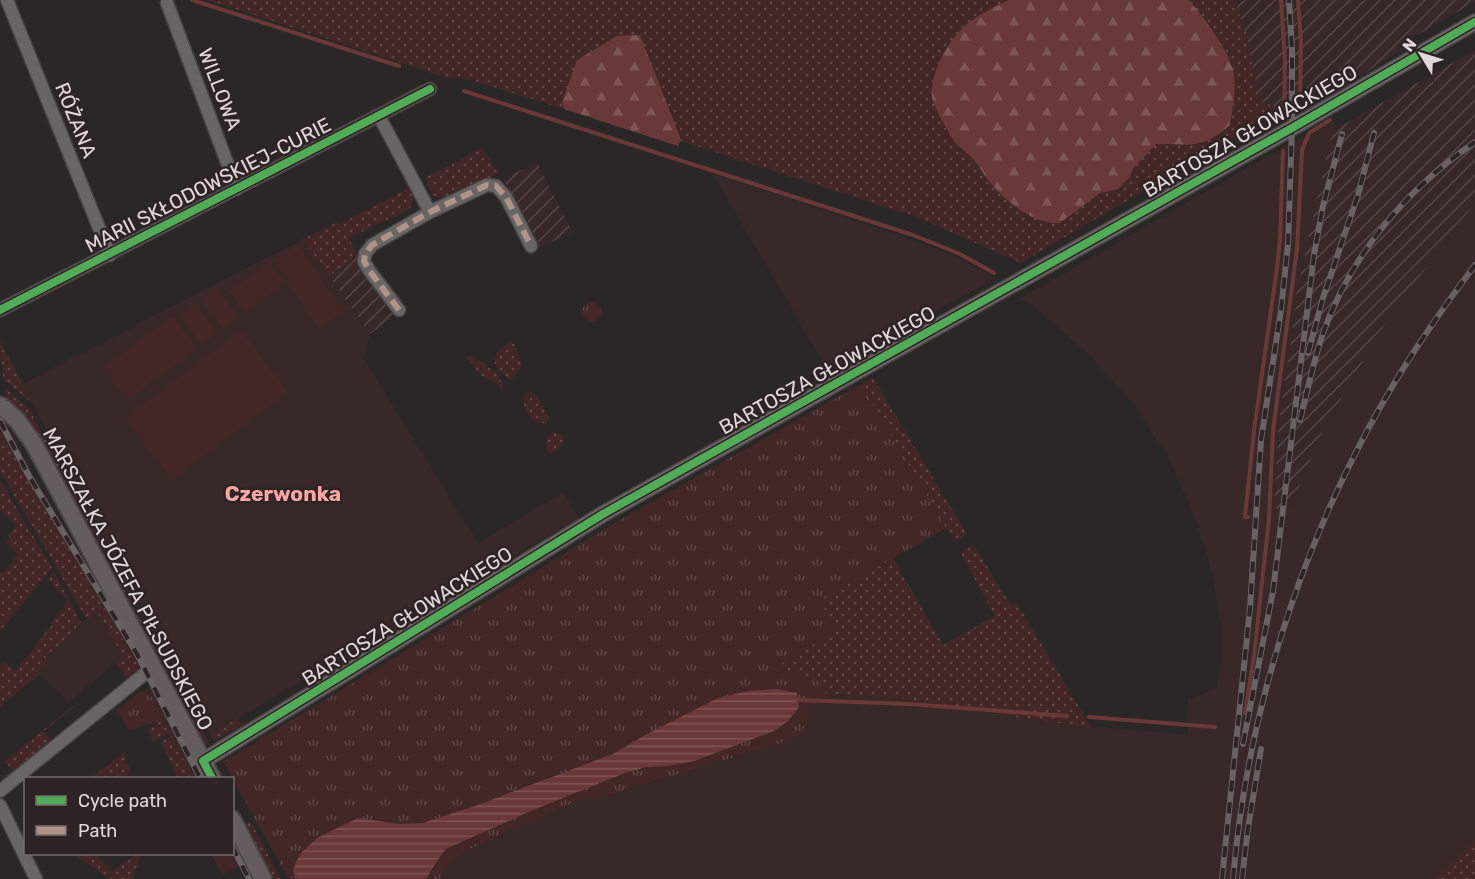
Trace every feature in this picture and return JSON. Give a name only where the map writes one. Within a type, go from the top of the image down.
[{"type":"main road","name":"MARSZAŁKA JÓZEFA PIŁSUDSKIEGO","points":[[0,405],[16,420],[34,444],[211,777]]},
{"type":"main road","points":[[234,823],[263,879]]},
{"type":"street","name":"RÓŻANA","points":[[7,0],[110,255]]},
{"type":"street","name":"WILLOWA","points":[[167,3],[237,189]]},
{"type":"street","name":"BARTOSZA GŁOWACKIEGO","points":[[203,761],[603,514],[1292,128],[1475,22]]},
{"type":"street","name":"MARII SKŁODOWSKIEJ-CURIE","points":[[0,310],[430,89]]},
{"type":"street","points":[[379,116],[430,212]]},
{"type":"street","points":[[399,310],[369,270],[364,261],[365,254],[372,245],[430,212],[487,185],[496,186],[506,197],[531,246]]},
{"type":"street","points":[[0,791],[153,667]]},
{"type":"street","points":[[0,805],[24,854]]},
{"type":"street","points":[[24,855],[36,879]]},
{"type":"shaded area","points":[[1234,0],[1475,0],[1475,2],[1409,40],[1411,44],[1338,90],[1340,79],[1281,110],[1259,101],[1246,33]]},
{"type":"shaded area","points":[[1475,50],[1475,203],[1389,317],[1323,430],[1289,511],[1274,508],[1279,421],[1296,295],[1332,131]]},
{"type":"shaded area","points":[[1335,121],[1296,295],[1279,421],[1274,508],[1288,511],[1323,430],[1389,317],[1475,203],[1475,840],[1435,879],[439,879],[445,867],[465,851],[584,798],[601,798],[777,744],[805,725],[808,705],[836,694],[909,699],[1048,722],[1187,735],[1188,699],[1217,688],[1222,653],[1222,633],[1212,571],[1196,520],[1168,457],[1136,408],[1090,355],[1027,301],[1019,299],[1286,146]]},
{"type":"shaded area","points":[[537,162],[572,232],[539,248],[503,179]]},
{"type":"shaded area","points":[[713,174],[953,255],[995,278],[828,371]]},
{"type":"shaded area","points":[[303,239],[370,334],[364,359],[478,543],[563,492],[579,518],[211,735],[121,569],[125,567],[122,560],[117,562],[22,384]]},
{"type":"shaded area","points":[[357,256],[397,314],[370,334],[329,276]]},
{"type":"shaded area","points":[[0,410],[33,474],[145,663],[139,666],[6,443],[0,430]]},
{"type":"shaded area","points":[[97,611],[124,656],[69,702],[38,673],[48,663],[44,657]]},
{"type":"shaded area","points":[[156,685],[202,777],[192,777],[148,690]]},
{"type":"shaded area","points":[[777,689],[797,693],[799,707],[788,721],[774,731],[694,761],[669,766],[646,767],[625,773],[533,810],[446,849],[426,879],[297,879],[293,871],[301,853],[317,838],[358,818],[399,824],[423,823],[613,754],[718,698],[748,691]]},
{"type":"shaded area","points":[[234,841],[252,879],[247,879],[240,866],[236,868],[230,855],[234,855]]},
{"type":"green space","points":[[208,0],[1234,0],[1246,33],[1259,100],[1281,110],[1021,263],[919,218],[563,103],[564,109],[468,79],[448,78]]},
{"type":"green space","points":[[1009,0],[1188,0],[1212,30],[1231,64],[1235,86],[1230,125],[1203,142],[1156,144],[1118,189],[1100,193],[1060,223],[1039,220],[1029,215],[1002,195],[975,161],[955,142],[934,105],[932,94],[932,84],[938,65],[953,39],[975,18]]},
{"type":"green space","points":[[640,35],[681,140],[678,146],[564,109],[562,102],[577,60],[617,36]]},
{"type":"green space","points":[[482,148],[499,173],[445,199],[433,196],[425,178]]},
{"type":"green space","points":[[409,188],[413,199],[410,209],[349,238],[357,256],[329,276],[303,239],[338,222],[340,224]]},
{"type":"green space","points":[[298,246],[344,312],[319,329],[274,260]]},
{"type":"green space","points":[[270,261],[286,283],[244,313],[229,291]]},
{"type":"green space","points":[[217,288],[239,317],[223,329],[201,300]]},
{"type":"green space","points":[[592,302],[599,305],[602,312],[599,319],[592,322],[585,319],[582,312],[585,305]]},
{"type":"green space","points":[[195,303],[217,333],[201,344],[179,315]]},
{"type":"green space","points":[[173,316],[197,349],[127,400],[103,367]]},
{"type":"green space","points":[[241,330],[288,392],[172,480],[125,418]]},
{"type":"green space","points":[[0,341],[32,403],[4,380]]},
{"type":"green space","points":[[510,342],[515,345],[522,366],[510,381],[497,368],[495,359],[498,352]]},
{"type":"green space","points":[[471,355],[497,373],[503,385],[503,392],[498,384],[482,376],[465,358]]},
{"type":"green space","points":[[873,378],[967,534],[954,541],[861,384]]},
{"type":"green space","points":[[861,384],[946,528],[819,600],[837,630],[777,667],[819,682],[828,698],[808,706],[805,725],[800,735],[600,798],[584,798],[465,851],[445,867],[439,879],[289,879],[234,782],[234,777],[231,777],[223,762],[620,520]]},
{"type":"green space","points":[[5,388],[29,409],[103,546],[99,548],[39,435],[30,422],[6,398]]},
{"type":"green space","points":[[528,392],[538,397],[549,418],[546,424],[533,421],[525,409],[523,397]]},
{"type":"green space","points":[[0,430],[139,666],[135,673],[127,679],[116,663],[123,656],[97,612],[87,620],[0,471]]},
{"type":"green space","points":[[554,432],[564,436],[562,445],[554,453],[550,453],[546,448],[547,437]]},
{"type":"green space","points":[[0,480],[52,568],[0,631],[0,573],[3,573],[18,555],[6,543],[10,538],[8,535],[16,525],[0,511]]},
{"type":"green space","points":[[974,545],[1011,606],[1017,603],[1091,727],[909,699],[836,694],[828,698],[819,682],[776,667],[836,630],[819,600],[893,558],[943,645],[995,616],[960,552]]},
{"type":"green space","points":[[110,561],[169,671],[166,673],[107,563]]},
{"type":"green space","points":[[54,572],[82,624],[45,657],[49,663],[38,672],[39,674],[0,707],[0,662],[3,665],[5,662],[16,670],[52,625],[50,624],[68,600],[47,580]]},
{"type":"green space","points":[[480,575],[481,581],[392,639],[385,638],[380,633],[403,620],[406,622]]},
{"type":"green space","points":[[178,689],[211,745],[201,741],[174,691]]},
{"type":"green space","points":[[145,691],[151,696],[163,720],[129,730],[117,710],[136,694]]},
{"type":"green space","points":[[73,706],[44,731],[52,742],[15,771],[4,762]]},
{"type":"green space","points":[[238,718],[242,725],[214,741],[211,735]]},
{"type":"green space","points":[[163,720],[170,733],[153,741],[147,730]]},
{"type":"green space","points":[[172,736],[192,777],[176,777],[161,741]]},
{"type":"green space","points":[[124,753],[130,771],[127,777],[92,777]]},
{"type":"green space","points":[[251,822],[281,879],[272,879],[244,825]]},
{"type":"green space","points":[[1475,840],[1475,879],[1435,879]]},
{"type":"green space","points":[[75,855],[96,855],[111,872],[136,855],[141,855],[133,879],[110,879]]},
{"type":"green space","points":[[212,855],[230,855],[236,868],[222,874]]},
{"type":"waterway","points":[[192,0],[399,66]]},
{"type":"waterway","points":[[1281,0],[1285,62],[1284,118]]},
{"type":"waterway","points":[[1298,0],[1301,42],[1300,95]]},
{"type":"waterway","points":[[464,91],[913,235],[960,254],[994,273]]},
{"type":"waterway","points":[[1245,713],[1254,656],[1269,519],[1273,431],[1297,249],[1302,150],[1309,133],[1330,120]]},
{"type":"waterway","points":[[1248,517],[1245,517],[1254,431],[1280,239],[1283,151]]},
{"type":"waterway","points":[[798,700],[909,704],[1067,716]]},
{"type":"waterway","points":[[1089,717],[1215,727]]},
{"type":"railway","points":[[1222,879],[1250,608],[1261,440],[1281,310],[1288,244],[1292,128],[1292,50],[1289,0]]},
{"type":"railway","points":[[1308,353],[1323,298],[1358,195],[1374,133]]},
{"type":"railway","points":[[1243,744],[1273,591],[1314,255],[1323,206],[1342,134]]},
{"type":"railway","points":[[1300,420],[1322,336],[1334,307],[1364,252],[1403,203],[1449,161],[1475,142]]},
{"type":"railway","points":[[1233,879],[1241,809],[1254,740],[1271,671],[1292,604],[1317,537],[1346,473],[1379,410],[1422,339],[1475,265]]},
{"type":"railway","points":[[0,421],[29,476],[137,654],[199,777]]},
{"type":"railway","points":[[1242,879],[1261,749]]},
{"type":"railway","points":[[234,850],[249,879]]},
{"type":"marked path","points":[[399,310],[369,270],[364,261],[365,254],[372,245],[430,212],[487,185],[496,186],[506,197],[531,246]]},
{"type":"cycle path","points":[[211,777],[203,761],[603,514],[1292,128],[1475,22]]},
{"type":"cycle path","points":[[0,310],[430,89]]},
{"type":"district","name":"Czerwonka","points":[[283,493]]}]
